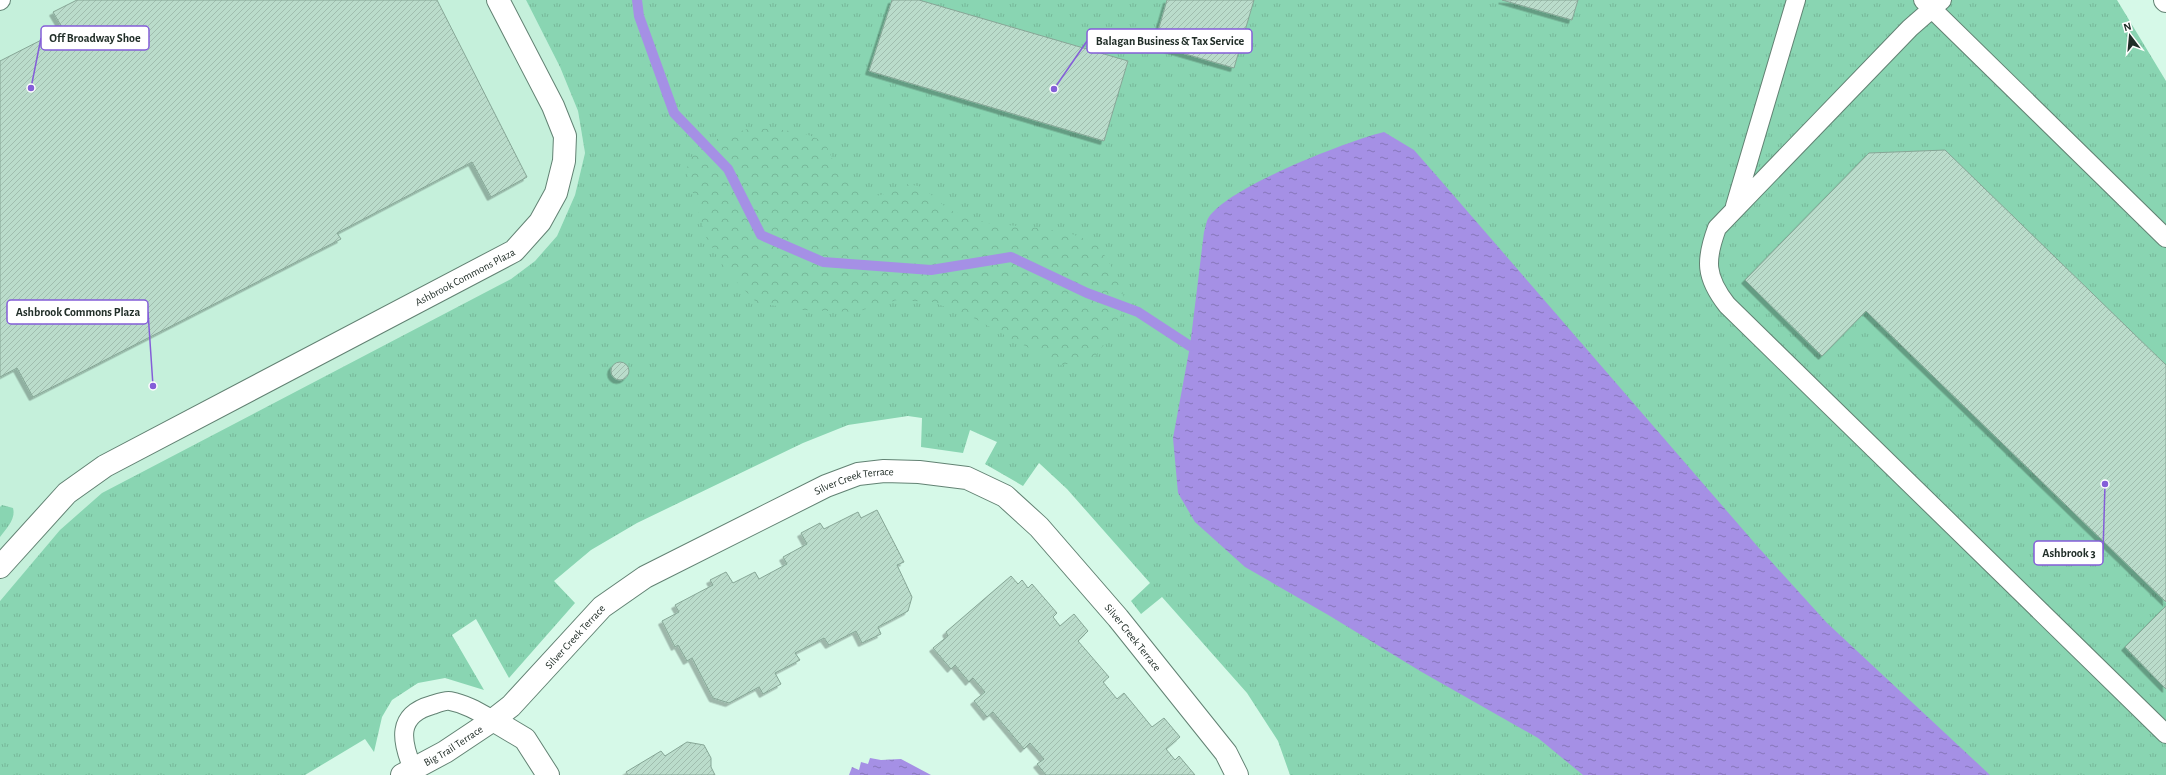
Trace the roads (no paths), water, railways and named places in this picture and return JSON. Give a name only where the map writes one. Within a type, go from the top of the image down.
[{"type":"street","name":"Ashbrook Commons Plaza","points":[[0,567],[67,493],[104,466],[514,251],[540,222],[556,193],[564,161],[565,136],[553,106],[498,0]]},
{"type":"street","name":"Silver Creek Terrace","points":[[493,720],[511,706],[602,607],[645,577],[826,486],[858,474],[884,471],[919,472],[967,478],[1005,496],[1039,527],[1118,618],[1226,753],[1237,775]]},
{"type":"street","name":"Big Trail Terrace","points":[[410,773],[493,720]]},
{"type":"street","points":[[493,720],[525,739],[548,775]]},
{"type":"lane","points":[[1734,210],[1796,0]]},
{"type":"lane","points":[[2166,238],[1932,2],[1717,228],[1709,251],[1710,273],[1716,291],[1727,305],[2166,734]]},
{"type":"lane","points":[[410,773],[404,748],[403,731],[411,717],[428,706],[448,700],[470,707],[493,720]]},
{"type":"water","points":[[1384,132],[1414,150],[1758,547],[1827,623],[1990,775],[1583,775],[1538,738],[1420,671],[1330,616],[1245,567],[1195,522],[1178,493],[1173,438],[1190,346],[1204,232],[1208,219],[1221,205],[1263,179],[1318,155]]},
{"type":"water","points":[[870,758],[881,760],[901,759],[931,775],[849,775],[852,767],[859,770],[861,762],[868,764]]},
{"type":"waterway","points":[[637,0],[639,16],[674,113],[728,169],[761,235],[823,262],[931,270],[1011,257],[1087,293],[1138,312],[1190,346]]},
{"type":"place","name":"Off Broadway Shoe","points":[[31,88]]},
{"type":"place","name":"Balagan Business & Tax Service","points":[[1054,89]]},
{"type":"place","name":"Ashbrook Commons Plaza","points":[[153,386]]},
{"type":"place","name":"Ashbrook 3","points":[[2105,484]]}]
